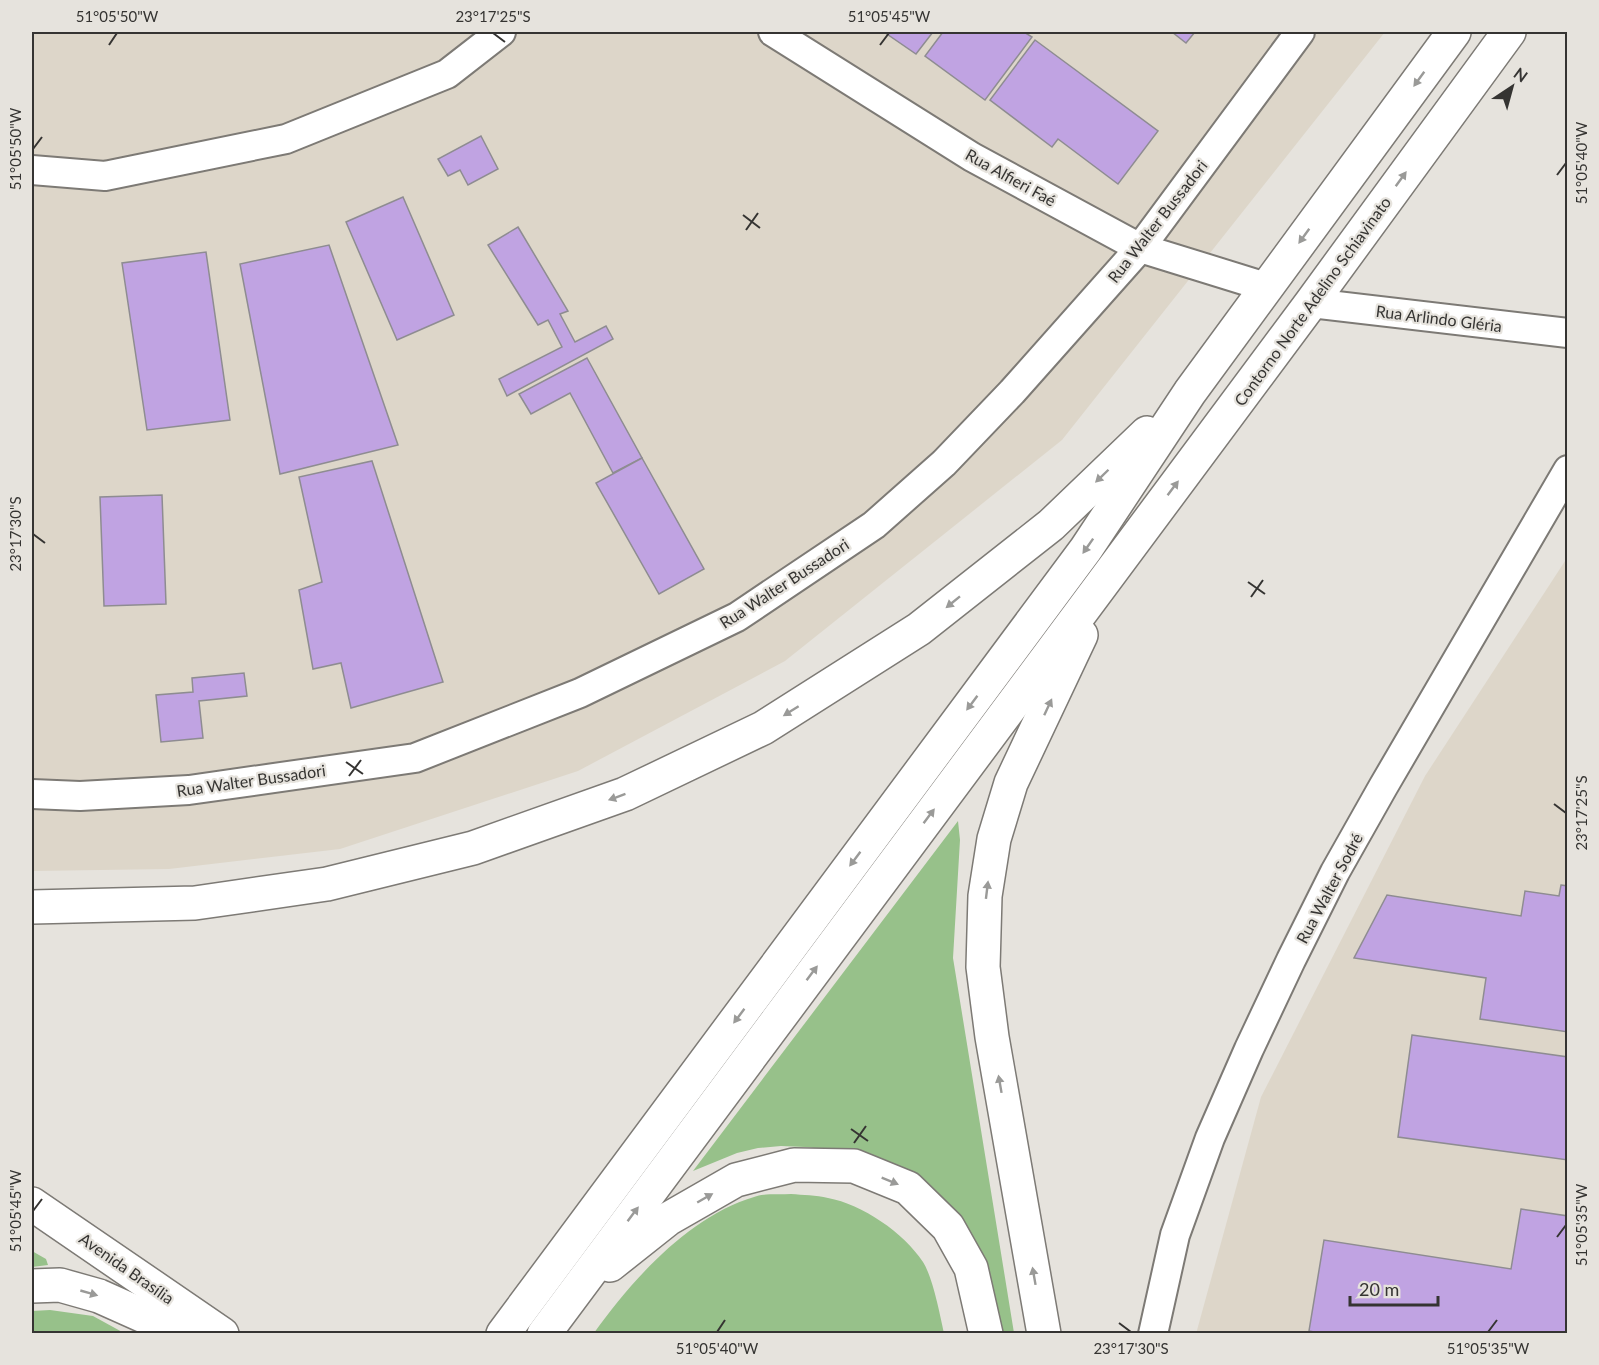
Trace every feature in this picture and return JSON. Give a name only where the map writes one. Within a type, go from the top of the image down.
[{"type":"main road","points":[[503,1334],[1086,549],[1190,392],[1454,32]]},
{"type":"main road","name":"Contorno Norte Adelino Schiavinato","points":[[1113,569],[1509,32]]},
{"type":"main road","points":[[32,907],[195,903],[327,884],[473,848],[626,794],[763,728],[920,629],[1051,525],[1190,392]]},
{"type":"main road","points":[[544,1334],[1113,569]]},
{"type":"main road","points":[[1044,1334],[992,1037],[983,966],[986,896],[994,839],[1011,783],[1113,569]]},
{"type":"main road","points":[[573,1294],[668,1219],[736,1180],[794,1165],[854,1167],[908,1188],[948,1227],[971,1268],[986,1334]]},
{"type":"main road","name":"Avenida Brasília","points":[[32,1204],[222,1334]]},
{"type":"main road","points":[[32,1286],[60,1285],[99,1296],[184,1334]]},
{"type":"street","points":[[32,170],[105,176],[286,139],[447,74],[501,32]]},
{"type":"street","name":"Rua Alfieri Faé","points":[[772,32],[972,157],[1140,248],[1266,287]]},
{"type":"street","name":"Rua Walter Bussadori","points":[[32,794],[80,796],[189,790],[416,758],[580,693],[737,617],[873,525],[944,463],[1012,392],[1140,248],[1300,32]]},
{"type":"street","name":"Rua Arlindo Gléria","points":[[1311,303],[1568,333]]},
{"type":"street","name":"Rua Walter Sodré","points":[[1153,1334],[1175,1236],[1210,1138],[1282,980],[1341,863],[1568,470]]},
{"type":"shaded area","points":[[32,32],[1385,32],[1062,440],[785,661],[578,771],[340,849],[169,869],[32,871]]},
{"type":"shaded area","points":[[1567,558],[1567,1333],[1196,1334],[1261,1097],[1425,776]]},
{"type":"green space","points":[[958,821],[960,840],[953,958],[1014,1333],[990,1333],[978,1269],[849,1152],[805,1147],[758,1148],[737,1153],[693,1171]]},
{"type":"green space","points":[[791,1194],[823,1197],[855,1206],[894,1231],[915,1251],[927,1269],[944,1333],[594,1333],[644,1272],[685,1234],[730,1206],[758,1196]]},
{"type":"green space","points":[[32,1251],[46,1259],[48,1265],[32,1267]]},
{"type":"green space","points":[[50,1310],[93,1316],[124,1333],[32,1333],[32,1311]]},
{"type":"building","points":[[884,32],[933,32],[916,54]]},
{"type":"building","points":[[943,32],[1024,32],[1032,37],[985,100],[925,56]]},
{"type":"building","points":[[1172,32],[1195,32],[1186,43]]},
{"type":"building","points":[[1035,40],[1158,131],[1118,184],[1058,139],[1052,147],[990,100]]},
{"type":"building","points":[[481,136],[498,169],[468,185],[460,170],[448,176],[438,159]]},
{"type":"building","points":[[403,197],[454,315],[397,340],[346,222]]},
{"type":"building","points":[[518,227],[568,311],[560,314],[575,342],[606,326],[613,339],[507,396],[499,379],[562,347],[548,320],[538,325],[488,245]]},
{"type":"building","points":[[329,245],[398,445],[280,474],[240,264]]},
{"type":"building","points":[[206,252],[230,420],[147,430],[122,263]]},
{"type":"building","points":[[587,358],[642,458],[613,473],[570,393],[531,414],[519,394]]},
{"type":"building","points":[[642,458],[704,569],[659,594],[596,483]]},
{"type":"building","points":[[372,461],[443,682],[351,708],[341,663],[313,669],[299,590],[322,582],[299,477]]},
{"type":"building","points":[[162,495],[166,604],[104,606],[100,497]]},
{"type":"building","points":[[244,673],[247,696],[199,701],[203,738],[161,742],[156,695],[193,692],[192,678]]},
{"type":"building","points":[[1561,885],[1568,886],[1568,1032],[1480,1019],[1486,978],[1354,958],[1387,895],[1521,916],[1525,891],[1559,896]]},
{"type":"building","points":[[1412,1035],[1568,1057],[1568,1160],[1398,1137]]},
{"type":"building","points":[[1521,1209],[1568,1216],[1568,1334],[1324,1334],[1309,1331],[1324,1240],[1511,1269]]}]
